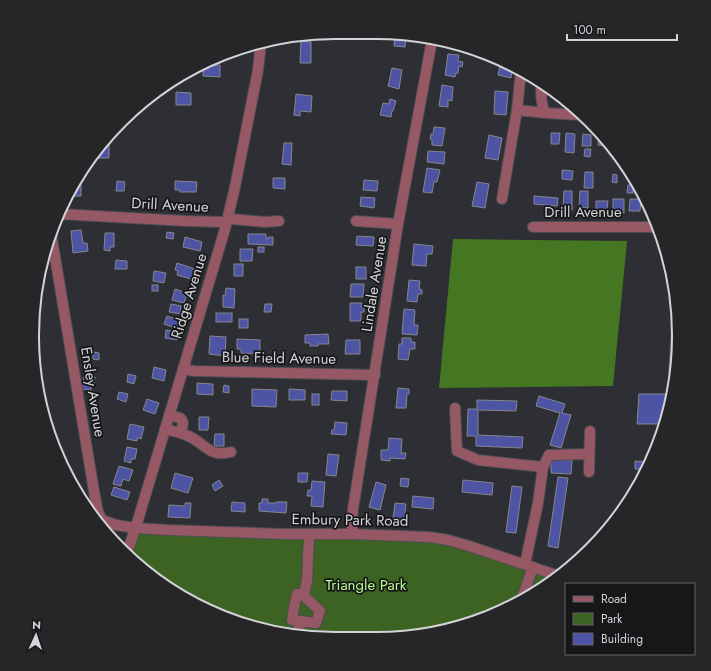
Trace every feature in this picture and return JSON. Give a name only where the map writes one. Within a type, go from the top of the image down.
[{"type":"street","name":"Lindale Avenue","points":[[352,534],[353,509],[398,224],[431,45]]},
{"type":"street","name":"Ridge Avenue","points":[[129,548],[227,221],[258,70],[260,49]]},
{"type":"street","points":[[502,199],[521,77]]},
{"type":"street","points":[[542,90],[542,106],[546,113]]},
{"type":"street","points":[[516,110],[573,114]]},
{"type":"street","name":"Drill Avenue","points":[[65,214],[186,221],[223,222],[232,219],[264,222],[279,221]]},
{"type":"street","points":[[356,221],[398,224]]},
{"type":"street","name":"Drill Avenue","points":[[533,226],[651,227]]},
{"type":"street","name":"Ensley Avenue","points":[[53,246],[87,449],[98,512],[100,516]]},
{"type":"street","name":"Blue Field Avenue","points":[[183,368],[194,371],[375,375]]},
{"type":"street","points":[[455,408],[457,451],[478,460],[543,467]]},
{"type":"street","points":[[169,415],[182,420],[183,423],[181,433]]},
{"type":"street","points":[[165,429],[187,435],[214,453],[223,454],[231,452]]},
{"type":"street","points":[[589,472],[590,431]]},
{"type":"street","points":[[522,593],[529,565],[543,467],[549,455],[589,454]]},
{"type":"street","name":"Ensley Avenue","points":[[104,521],[116,525],[136,528]]},
{"type":"street","name":"Embury Park Road","points":[[136,528],[232,532],[417,536],[448,540],[552,574]]},
{"type":"street","points":[[302,595],[306,589],[310,534]]},
{"type":"street","points":[[297,594],[302,595],[320,611],[316,623],[292,620],[297,594]]},
{"type":"street","points":[[298,629],[302,621]]},
{"type":"green space","points":[[453,239],[627,241],[613,386],[439,388]]},
{"type":"green space","name":"Triangle Park","points":[[136,528],[417,536],[552,574],[507,601],[452,622],[395,631],[316,631],[259,622],[204,601],[187,592],[155,571],[129,548]]},
{"type":"building","points":[[395,40],[406,41],[405,47],[394,46]]},
{"type":"building","points":[[301,42],[311,42],[311,63],[300,63]]},
{"type":"building","points":[[448,54],[459,55],[458,61],[463,62],[462,67],[459,66],[458,73],[456,73],[455,77],[445,75]]},
{"type":"building","points":[[215,65],[220,65],[220,77],[203,76],[203,71]]},
{"type":"building","points":[[500,67],[512,73],[511,78],[498,75]]},
{"type":"building","points":[[392,68],[402,70],[399,89],[388,86]]},
{"type":"building","points":[[442,85],[453,87],[452,101],[448,100],[448,107],[439,106]]},
{"type":"building","points":[[495,91],[508,92],[506,115],[494,114]]},
{"type":"building","points":[[176,92],[191,93],[191,105],[176,105]]},
{"type":"building","points":[[296,94],[312,96],[311,112],[300,111],[300,116],[294,115]]},
{"type":"building","points":[[390,99],[396,101],[391,117],[380,115],[383,103],[389,104]]},
{"type":"building","points":[[434,127],[445,128],[442,146],[432,145],[432,140],[430,139],[431,134],[433,134]]},
{"type":"building","points":[[551,133],[560,133],[559,144],[551,144]]},
{"type":"building","points":[[566,133],[575,134],[574,153],[565,152]]},
{"type":"building","points":[[583,134],[591,135],[591,146],[582,146]]},
{"type":"building","points":[[489,135],[502,138],[498,160],[485,158]]},
{"type":"building","points":[[598,141],[603,146],[598,145]]},
{"type":"building","points":[[284,143],[292,143],[291,165],[282,164]]},
{"type":"building","points":[[109,145],[109,158],[98,158],[100,155]]},
{"type":"building","points":[[585,149],[591,149],[590,157],[584,156]]},
{"type":"building","points":[[428,151],[445,152],[444,164],[427,162]]},
{"type":"building","points":[[427,168],[440,170],[437,182],[434,182],[432,193],[423,192]]},
{"type":"building","points":[[562,170],[573,171],[572,180],[562,179]]},
{"type":"building","points":[[585,172],[593,172],[593,188],[584,188]]},
{"type":"building","points":[[613,174],[617,175],[617,183],[612,182]]},
{"type":"building","points":[[273,178],[285,178],[285,189],[273,188]]},
{"type":"building","points":[[364,180],[378,181],[377,191],[363,190]]},
{"type":"building","points":[[117,181],[125,182],[124,191],[116,191]]},
{"type":"building","points":[[175,181],[197,182],[196,192],[180,192],[180,190],[175,190]]},
{"type":"building","points":[[477,182],[489,184],[485,208],[472,206]]},
{"type":"building","points":[[81,184],[81,196],[74,196]]},
{"type":"building","points":[[628,185],[631,185],[633,193],[627,193]]},
{"type":"building","points":[[564,191],[572,191],[572,210],[563,209]]},
{"type":"building","points":[[580,191],[588,191],[588,208],[579,207]]},
{"type":"building","points":[[534,196],[558,198],[557,206],[534,204]]},
{"type":"building","points":[[361,197],[375,198],[374,208],[360,206]]},
{"type":"building","points":[[613,199],[624,199],[624,213],[613,213]]},
{"type":"building","points":[[630,199],[638,199],[641,203],[640,211],[629,211]]},
{"type":"building","points":[[596,201],[608,201],[607,210],[596,210]]},
{"type":"building","points":[[81,230],[83,243],[87,243],[88,251],[73,253],[71,231]]},
{"type":"building","points":[[167,232],[174,233],[173,239],[166,238]]},
{"type":"building","points":[[105,233],[114,233],[114,247],[110,247],[110,251],[104,250]]},
{"type":"building","points":[[248,234],[266,234],[266,239],[268,239],[268,237],[273,237],[273,245],[248,244]]},
{"type":"building","points":[[357,236],[374,237],[373,246],[356,245]]},
{"type":"building","points":[[185,237],[202,242],[200,251],[183,247]]},
{"type":"building","points":[[414,244],[433,246],[432,254],[427,254],[426,266],[412,265]]},
{"type":"building","points":[[258,247],[264,247],[264,252],[258,252]]},
{"type":"building","points":[[240,249],[253,249],[252,261],[240,261]]},
{"type":"building","points":[[116,260],[127,261],[127,269],[115,269]]},
{"type":"building","points":[[177,263],[195,269],[191,279],[177,275],[178,271],[175,270]]},
{"type":"building","points":[[234,264],[243,264],[243,276],[234,276]]},
{"type":"building","points":[[356,267],[366,267],[366,279],[356,279]]},
{"type":"building","points":[[154,271],[166,273],[164,283],[153,281]]},
{"type":"building","points":[[409,280],[420,281],[419,289],[422,290],[422,294],[418,294],[417,302],[407,301]]},
{"type":"building","points":[[351,284],[364,284],[363,297],[350,297]]},
{"type":"building","points":[[152,285],[158,285],[158,291],[152,291]]},
{"type":"building","points":[[226,288],[235,289],[234,308],[223,307],[223,295],[225,296]]},
{"type":"building","points":[[175,289],[187,293],[184,303],[172,300]]},
{"type":"building","points":[[350,303],[362,303],[361,307],[364,307],[364,312],[361,312],[361,321],[350,321]]},
{"type":"building","points":[[171,304],[181,306],[180,314],[169,312]]},
{"type":"building","points":[[265,304],[272,304],[271,312],[264,312]]},
{"type":"building","points":[[404,309],[415,310],[414,325],[418,325],[417,335],[402,334]]},
{"type":"building","points":[[216,313],[232,313],[232,322],[216,322]]},
{"type":"building","points":[[167,316],[181,321],[178,329],[164,324]]},
{"type":"building","points":[[239,319],[248,319],[248,328],[239,328]]},
{"type":"building","points":[[166,330],[179,332],[177,340],[165,338]]},
{"type":"building","points":[[328,334],[329,344],[310,346],[310,343],[305,343],[305,335]]},
{"type":"building","points":[[210,336],[226,337],[225,356],[209,354]]},
{"type":"building","points":[[402,338],[411,338],[411,342],[415,342],[415,349],[410,349],[408,360],[398,359],[399,344],[402,344]]},
{"type":"building","points":[[237,339],[260,340],[260,354],[241,353],[241,349],[237,349]]},
{"type":"building","points":[[346,340],[360,340],[360,354],[345,354]]},
{"type":"building","points":[[93,352],[99,353],[99,360],[93,359]]},
{"type":"building","points":[[154,367],[166,370],[164,381],[152,378]]},
{"type":"building","points":[[128,374],[136,376],[134,384],[127,382]]},
{"type":"building","points":[[84,376],[95,377],[94,384],[91,383],[91,390],[82,389]]},
{"type":"building","points":[[197,383],[213,384],[213,395],[197,394]]},
{"type":"building","points":[[224,385],[229,386],[229,393],[223,392]]},
{"type":"building","points":[[398,388],[409,389],[406,408],[396,408]]},
{"type":"building","points":[[252,389],[277,390],[276,407],[252,406]]},
{"type":"building","points":[[289,389],[305,390],[305,400],[289,400]]},
{"type":"building","points":[[332,391],[347,391],[347,401],[331,400]]},
{"type":"building","points":[[119,392],[128,394],[126,402],[117,399]]},
{"type":"building","points":[[312,394],[319,394],[319,405],[312,405]]},
{"type":"building","points":[[639,394],[666,394],[658,424],[637,424]]},
{"type":"building","points":[[539,396],[565,404],[562,413],[571,415],[561,448],[550,445],[560,413],[536,406]]},
{"type":"building","points":[[147,399],[159,403],[155,414],[143,410]]},
{"type":"building","points":[[477,400],[517,401],[516,411],[478,410],[478,435],[523,437],[522,448],[476,446],[476,436],[467,436],[468,409],[477,409]]},
{"type":"building","points":[[199,417],[209,417],[208,430],[199,430]]},
{"type":"building","points":[[335,422],[347,423],[346,435],[331,434],[332,430],[334,430]]},
{"type":"building","points":[[130,424],[144,427],[141,439],[137,438],[137,441],[127,439]]},
{"type":"building","points":[[215,434],[224,434],[224,446],[214,446]]},
{"type":"building","points":[[389,438],[402,439],[401,453],[406,453],[405,459],[390,458],[390,461],[381,460],[381,450],[388,450]]},
{"type":"building","points":[[127,447],[137,449],[135,459],[131,459],[131,463],[124,461]]},
{"type":"building","points":[[328,454],[339,455],[336,476],[326,475]]},
{"type":"building","points":[[551,459],[572,460],[571,474],[551,473]]},
{"type":"building","points":[[635,461],[643,462],[640,469],[635,469]]},
{"type":"building","points":[[119,466],[133,470],[129,481],[123,479],[121,486],[113,484]]},
{"type":"building","points":[[175,473],[193,478],[188,493],[171,488]]},
{"type":"building","points":[[298,473],[308,473],[307,482],[298,482]]},
{"type":"building","points":[[558,477],[568,478],[558,548],[548,546]]},
{"type":"building","points":[[401,478],[409,479],[408,487],[400,486]]},
{"type":"building","points":[[219,480],[223,486],[215,491],[212,485]]},
{"type":"building","points":[[463,480],[493,483],[492,495],[462,492]]},
{"type":"building","points":[[312,481],[325,482],[323,507],[311,506],[312,496],[307,496],[308,490],[311,490]]},
{"type":"building","points":[[376,482],[386,485],[380,510],[369,507]]},
{"type":"building","points":[[512,486],[522,487],[516,533],[506,532]]},
{"type":"building","points":[[114,487],[130,492],[127,500],[111,495]]},
{"type":"building","points":[[413,496],[434,498],[433,509],[412,507]]},
{"type":"building","points":[[262,499],[268,499],[268,503],[287,502],[286,513],[259,511],[259,503],[262,503]]},
{"type":"building","points":[[232,502],[245,503],[245,512],[231,511]]},
{"type":"building","points":[[185,503],[191,503],[190,518],[168,517],[169,505],[185,506]]},
{"type":"building","points":[[395,503],[406,504],[404,520],[393,519]]}]
